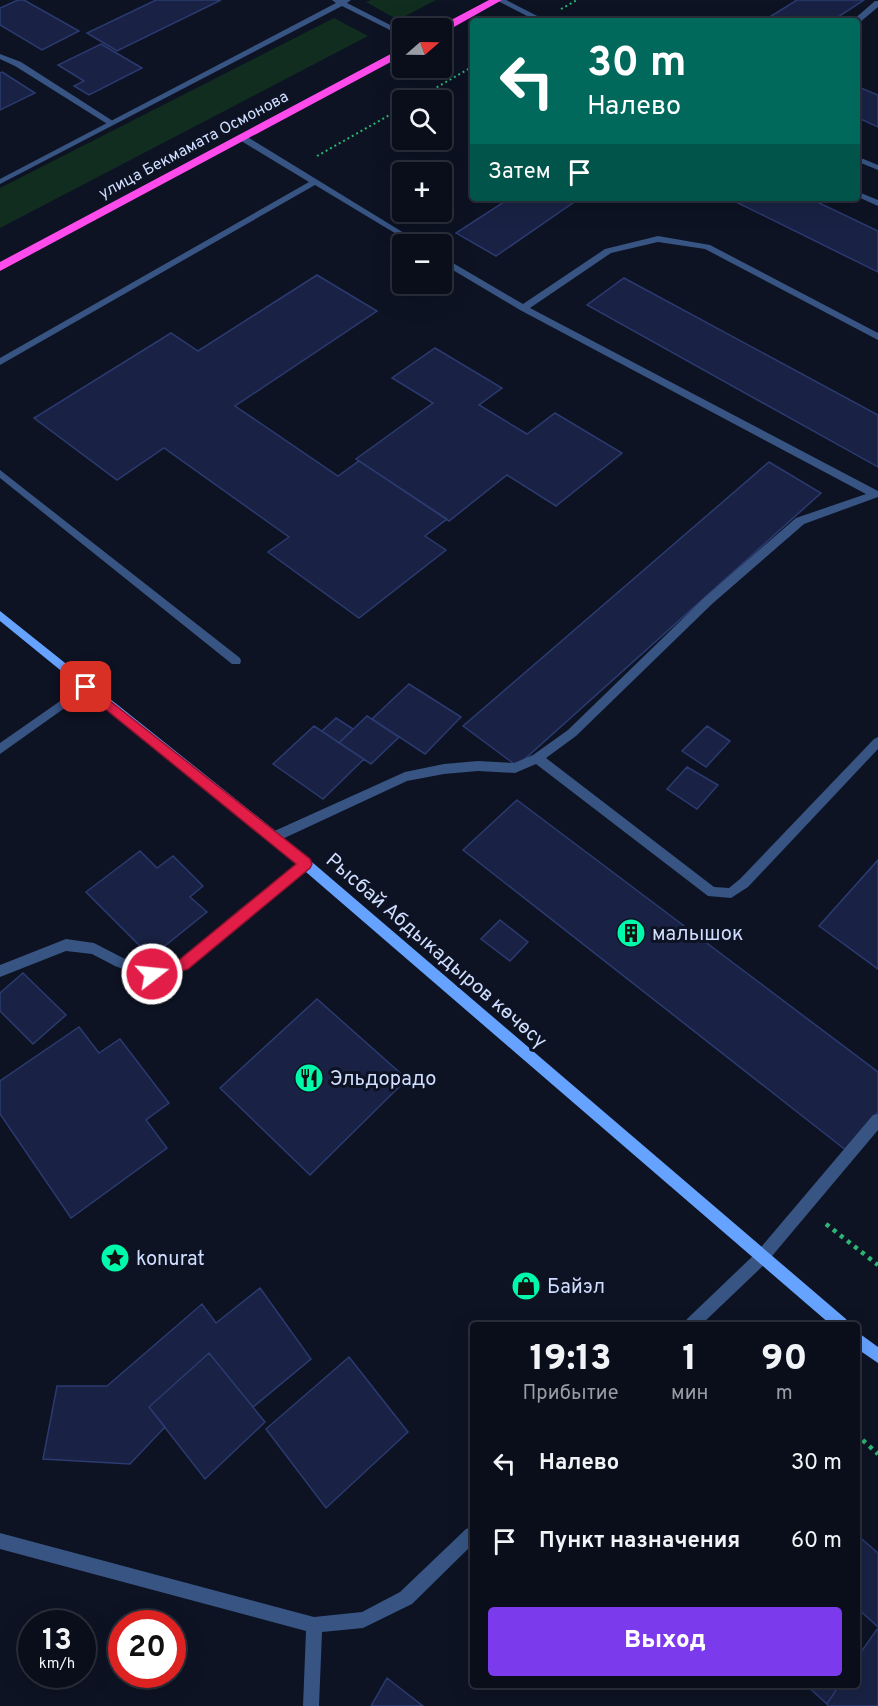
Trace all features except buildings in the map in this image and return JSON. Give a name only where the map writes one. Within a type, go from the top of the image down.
[{"type":"highway","points":[[452,24],[498,0]]},
{"type":"highway","name":"улица Бекмамата Осмонова","points":[[0,267],[392,56]]},
{"type":"main road","name":"Рысбай Абдыкадыров көчөсү","points":[[0,615],[86,687],[274,837],[839,1322]]},
{"type":"main road","points":[[860,1341],[878,1356]]},
{"type":"street","points":[[498,0],[537,18]]},
{"type":"street","points":[[0,182],[341,1],[392,29]]},
{"type":"street","points":[[860,18],[878,3]]},
{"type":"street","points":[[0,56],[18,64],[112,123]]},
{"type":"street","points":[[241,137],[401,234]]},
{"type":"street","points":[[860,160],[878,168]]},
{"type":"street","points":[[0,362],[314,182]]},
{"type":"street","points":[[860,195],[878,203]]},
{"type":"street","points":[[522,308],[608,251],[658,239],[707,247],[878,337]]},
{"type":"street","points":[[452,266],[522,308],[877,493]]},
{"type":"street","points":[[0,473],[237,661]]},
{"type":"street","points":[[274,837],[405,777],[444,769],[478,766],[515,768],[537,758],[572,734],[708,602],[800,521],[877,493]]},
{"type":"street","points":[[0,749],[86,687]]},
{"type":"street","points":[[537,758],[712,892],[731,893],[744,883],[878,742]]},
{"type":"street","points":[[0,971],[66,945],[94,949],[119,962],[152,974],[183,965],[305,864]]},
{"type":"street","points":[[694,1322],[762,1257],[878,1120]]},
{"type":"street","points":[[0,1541],[314,1625],[363,1620],[406,1598],[470,1537]]},
{"type":"street","points":[[311,1706],[314,1625]]},
{"type":"path","points":[[432,90],[470,68]]},
{"type":"path","points":[[805,1207],[878,1265]]},
{"type":"path","points":[[860,1438],[878,1454]]},
{"type":"green space","points":[[371,0],[436,0],[402,18],[394,18],[366,2]]},
{"type":"green space","points":[[334,18],[368,36],[0,228],[0,188]]},
{"type":"place","name":"малышок","points":[[631,933]]},
{"type":"place","name":"Эльдорадо","points":[[309,1078]]},
{"type":"place","name":"konurat","points":[[115,1258]]},
{"type":"place","name":"Байэл","points":[[526,1286]]},
{"type":"route","points":[[86,687],[305,864],[183,965],[152,974]]}]
